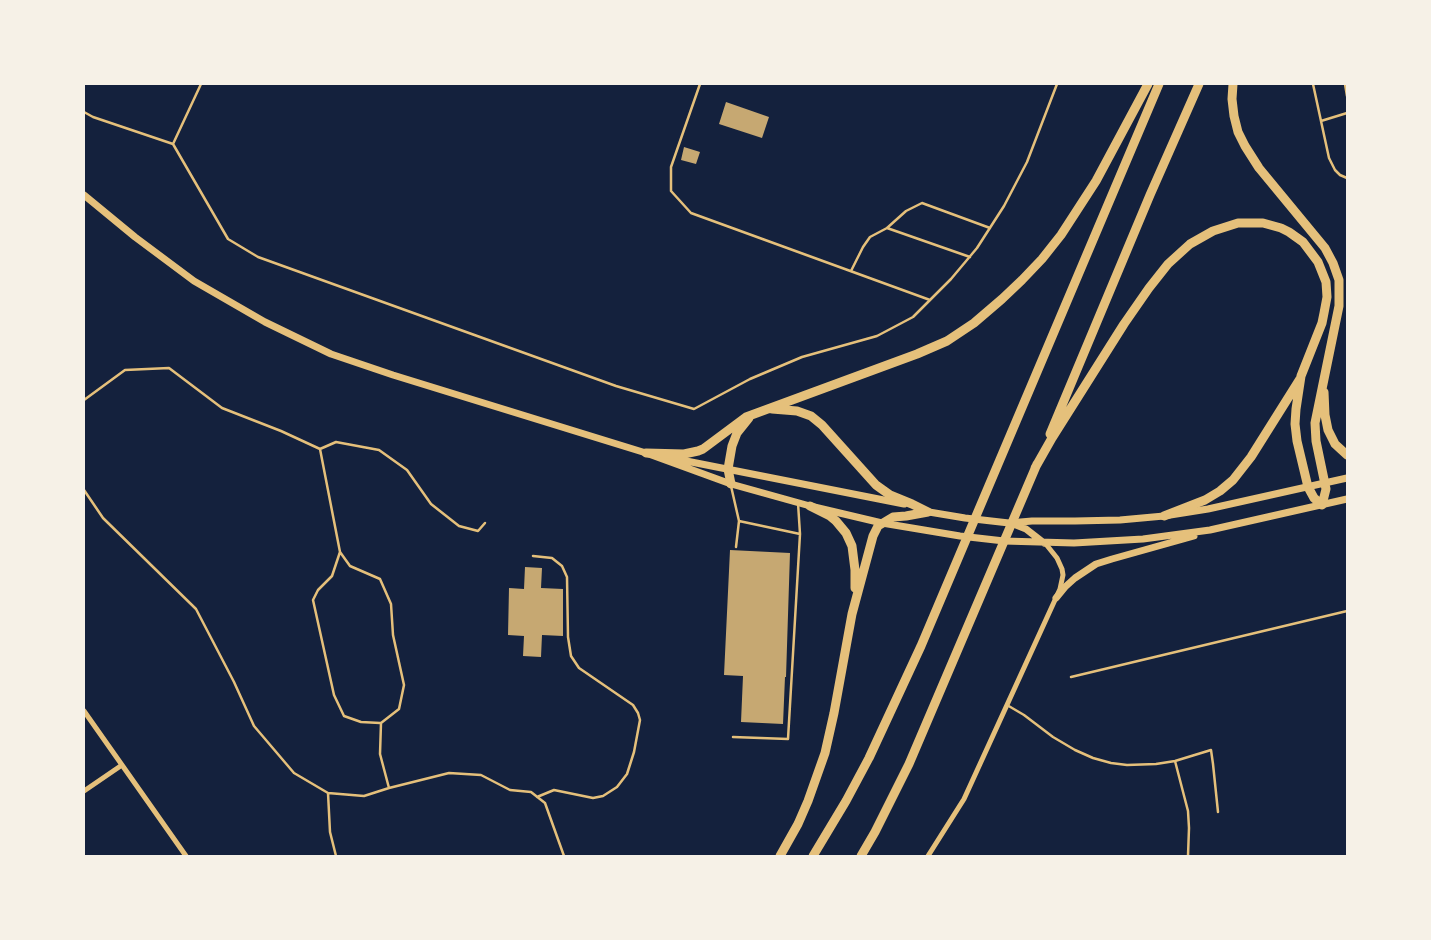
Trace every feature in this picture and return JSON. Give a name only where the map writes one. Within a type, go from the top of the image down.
[{"type":"highway","points":[[646,453],[684,454],[698,451],[737,422],[755,413],[918,354],[956,336],[1002,299],[1051,248],[1096,182],[1148,84]]},
{"type":"highway","points":[[813,856],[865,765],[921,646],[1159,84]]},
{"type":"highway","points":[[861,856],[909,764],[1150,195],[1199,84]]},
{"type":"highway","points":[[1233,84],[1234,116],[1238,132],[1245,146],[1259,168],[1325,248],[1339,280],[1340,297],[1314,423],[1325,483],[1325,495],[1322,505],[1314,498],[1308,488],[1297,441],[1295,424],[1301,376]]},
{"type":"highway","points":[[1035,468],[1124,324],[1158,275],[1176,256],[1190,244],[1222,228],[1247,222],[1272,225],[1289,232],[1303,242],[1318,262],[1326,282],[1326,304],[1322,323],[1301,376],[1251,457],[1233,480],[1205,500],[1164,516]]},
{"type":"highway","points":[[1326,365],[1324,394],[1326,423],[1335,444],[1347,455]]},
{"type":"highway","points":[[767,408],[797,410],[811,416],[822,425],[876,485],[890,495],[928,512]]},
{"type":"highway","points":[[731,484],[728,469],[737,433],[755,413]]},
{"type":"highway","points":[[810,506],[821,510],[842,526],[849,539],[855,570],[852,614]]},
{"type":"highway","points":[[780,856],[803,812],[819,772],[834,712],[852,614],[875,531],[882,523],[893,517],[928,512]]},
{"type":"main road","points":[[84,194],[135,237],[194,281],[250,314],[331,354],[646,453],[731,484],[798,503],[882,523],[996,540],[1045,543],[1098,542],[1143,539],[1233,526]]},
{"type":"main road","points":[[646,453],[901,503],[928,512],[1009,523],[1026,529],[1045,543]]},
{"type":"main road","points":[[1009,523],[1113,520],[1164,516],[1230,505],[1347,478]]},
{"type":"main road","points":[[1056,598],[1075,578],[1096,564],[1233,526],[1347,499]]},
{"type":"street","points":[[928,856],[964,799],[1056,598],[1062,581],[1062,570],[1057,558],[1045,543]]},
{"type":"street","points":[[84,711],[186,856]]},
{"type":"street","points":[[84,791],[122,765]]},
{"type":"lane","points":[[173,144],[201,84]]},
{"type":"lane","points":[[700,84],[671,167],[672,190],[691,213],[930,300]]},
{"type":"lane","points":[[84,112],[93,117],[173,144],[228,239],[258,257],[607,383],[694,409],[750,379],[802,357],[877,336],[913,317],[970,257],[1004,206],[1027,162],[1057,84]]},
{"type":"lane","points":[[1313,84],[1329,158],[1335,170],[1347,178]]},
{"type":"lane","points":[[1344,84],[1347,96]]},
{"type":"lane","points":[[1321,121],[1347,113]]},
{"type":"lane","points":[[851,271],[870,237],[887,228],[906,211],[922,203],[990,228]]},
{"type":"lane","points":[[887,228],[970,257]]},
{"type":"lane","points":[[84,400],[125,370],[169,368],[222,408],[281,431],[320,449],[336,442],[379,450],[407,470],[431,504],[459,526],[478,531],[485,523]]},
{"type":"lane","points":[[320,449],[340,552],[350,566],[380,579],[392,604],[393,635],[404,685],[399,709],[380,723],[361,722],[344,716],[334,695],[313,600],[318,590],[332,576],[340,552]]},
{"type":"lane","points":[[731,484],[739,521],[736,547]]},
{"type":"lane","points":[[84,490],[103,518],[196,609],[234,682],[254,726],[294,773],[328,793],[364,796],[449,773],[482,775],[510,790],[531,792],[544,803],[564,856]]},
{"type":"lane","points":[[733,737],[788,739],[800,534],[798,503]]},
{"type":"lane","points":[[739,521],[800,534]]},
{"type":"lane","points":[[533,556],[552,558],[562,566],[567,578],[568,637],[571,656],[579,668],[633,705],[638,712],[640,720],[634,752],[627,774],[616,787],[603,796],[593,798],[554,790],[537,797]]},
{"type":"lane","points":[[1071,678],[1347,612]]},
{"type":"lane","points":[[1007,705],[1065,744],[1093,758],[1127,765],[1156,764],[1175,761],[1211,750],[1218,812]]},
{"type":"lane","points":[[380,723],[380,754],[389,788]]},
{"type":"lane","points":[[1175,761],[1188,811],[1188,856]]},
{"type":"lane","points":[[328,793],[330,832],[336,856]]},
{"type":"building","points":[[726,102],[769,117],[762,138],[719,124]]},
{"type":"building","points":[[684,147],[700,152],[696,164],[681,160]]},
{"type":"building","points":[[730,550],[790,553],[783,724],[741,722],[743,676],[724,675]]},
{"type":"building","points":[[525,567],[542,568],[541,588],[563,589],[563,636],[542,635],[541,657],[523,656],[524,636],[508,635],[509,588],[524,589]]}]
